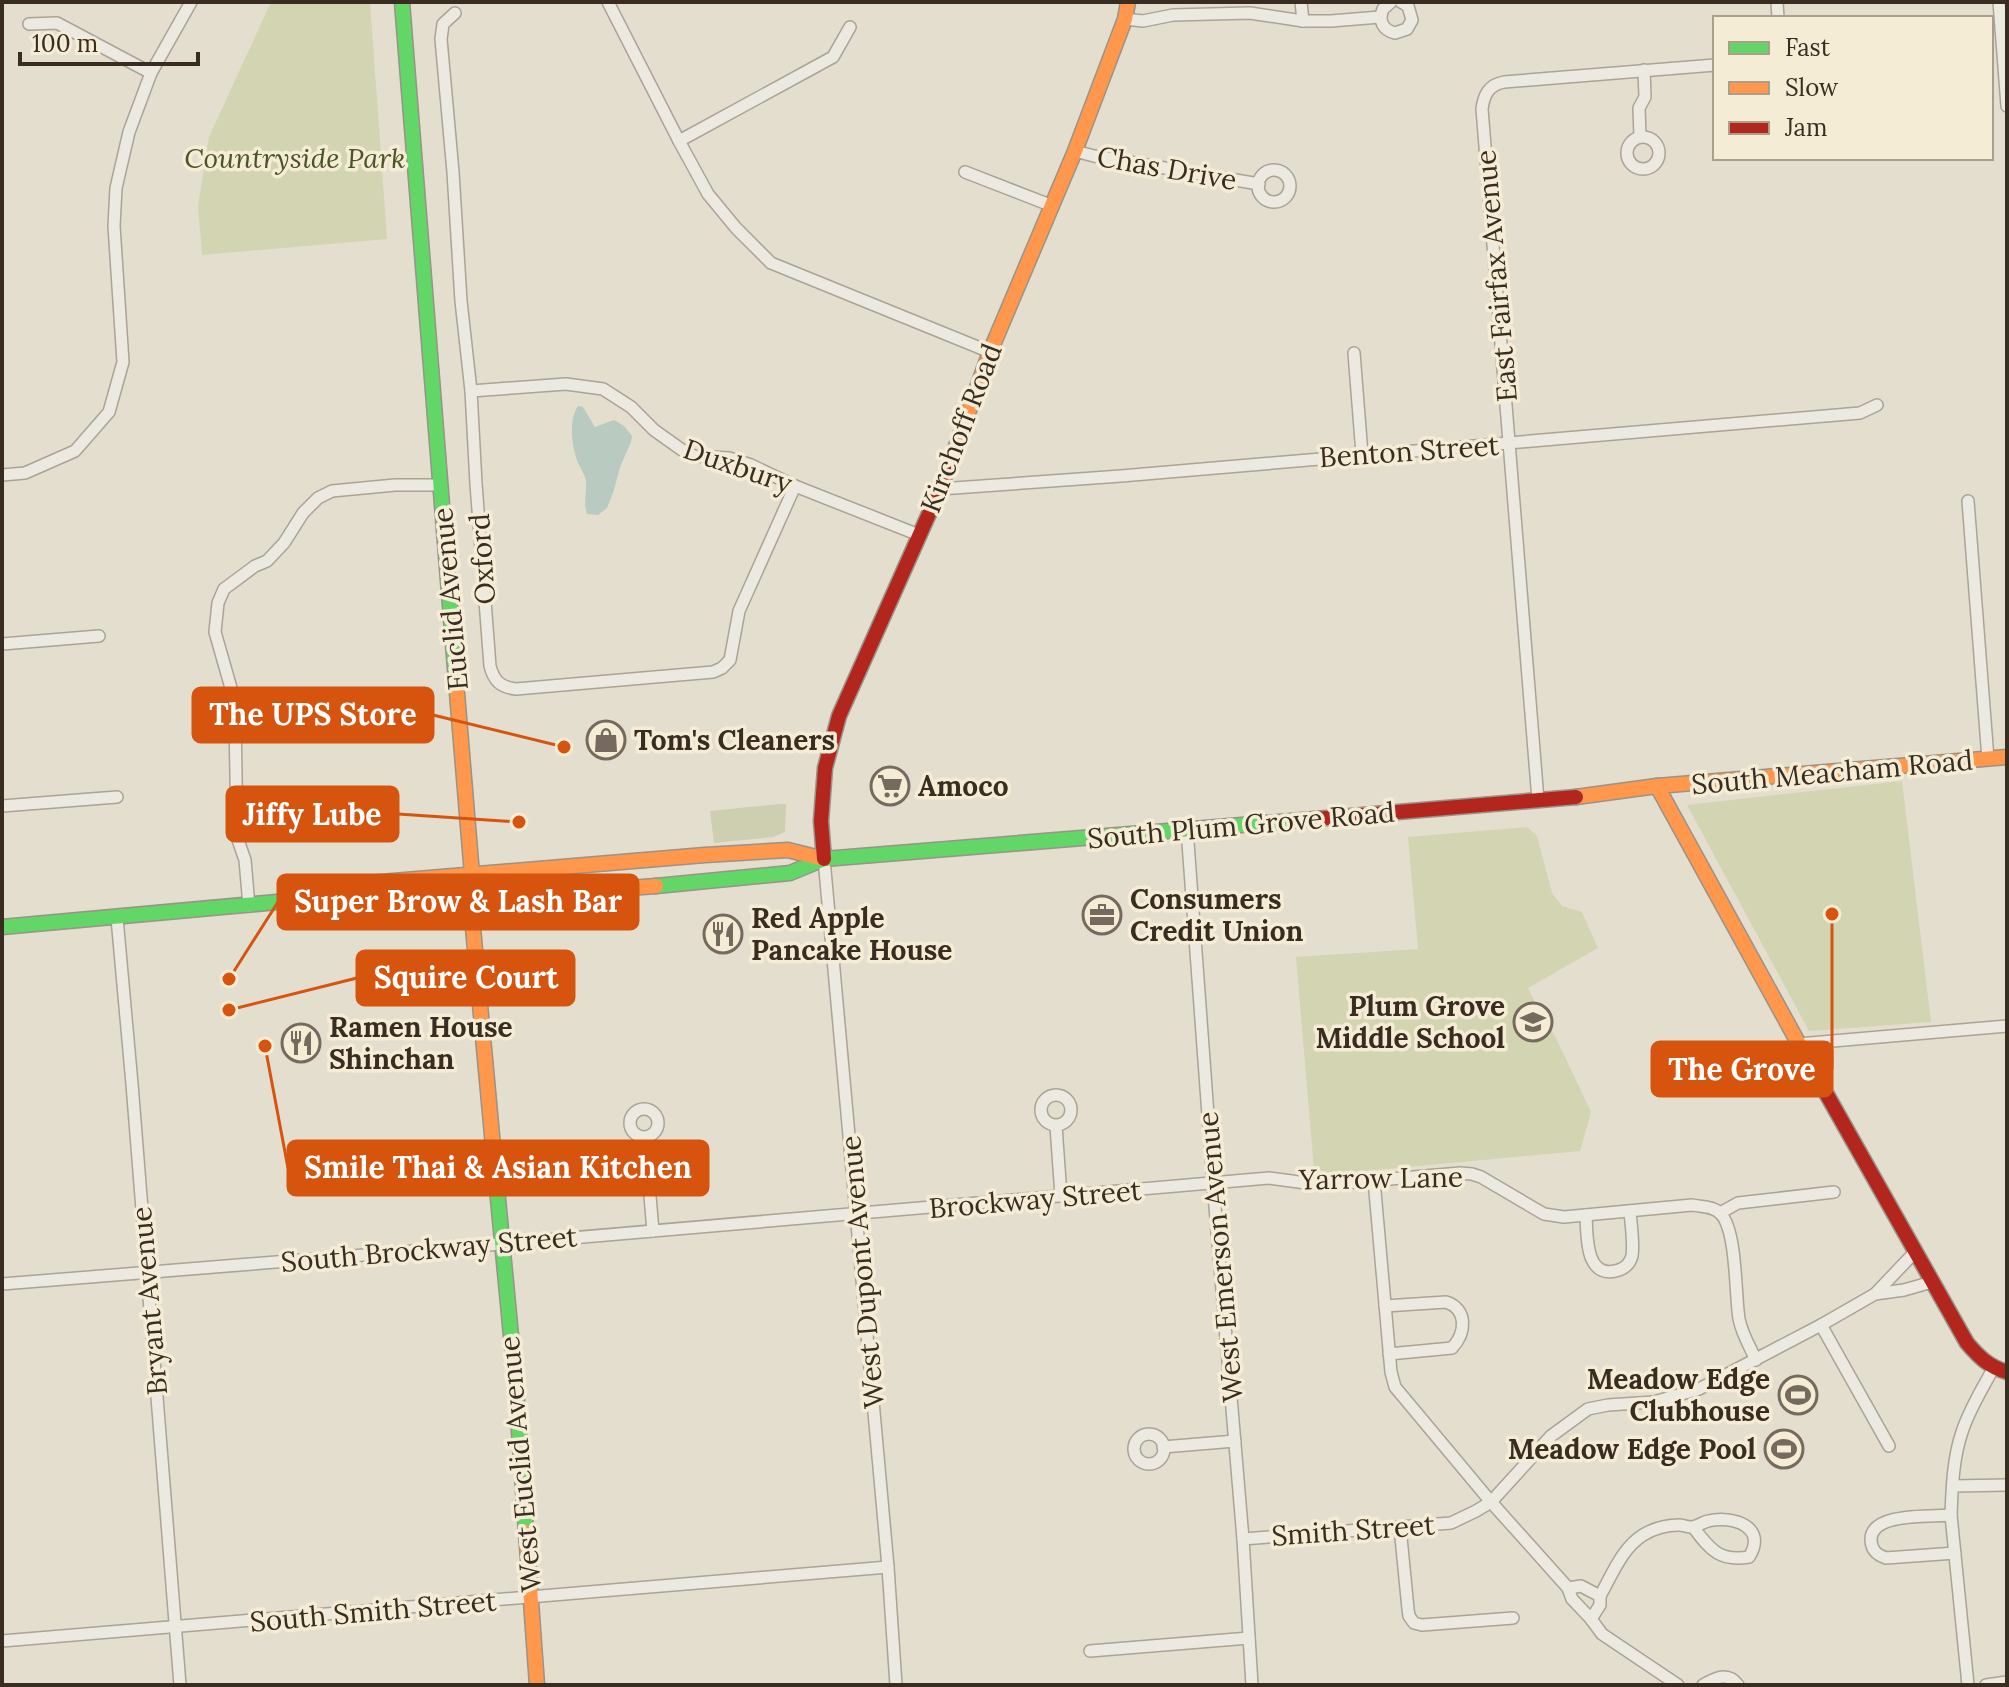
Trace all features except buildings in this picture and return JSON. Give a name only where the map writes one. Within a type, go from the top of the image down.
[{"type":"main road","name":"Euclid Avenue","points":[[402,2],[474,899],[473,928],[501,1244]]},
{"type":"main road","name":"Kirchoff Road","points":[[824,859],[821,821],[825,768],[839,716],[940,489],[990,352],[1075,151],[1125,19],[1128,2]]},
{"type":"main road","name":"South Meacham Road","points":[[1657,786],[2007,757]]},
{"type":"main road","name":"South Plum Grove Road","points":[[288,901],[310,911],[601,891],[790,873],[824,859],[1581,797],[1657,786]]},
{"type":"main road","points":[[1657,786],[1967,1343],[1981,1358],[2000,1370]]},
{"type":"main road","name":"South Plum Grove Road","points":[[2,927],[249,906],[288,901],[308,888],[472,874],[788,850],[824,859]]},
{"type":"main road","name":"West Euclid Avenue","points":[[501,1244],[516,1388],[537,1685]]},
{"type":"street","points":[[2,475],[25,473],[75,451],[109,412],[123,362],[114,226],[116,188],[129,132],[151,73],[191,2]]},
{"type":"street","points":[[608,2],[708,194],[771,263],[990,352]]},
{"type":"street","points":[[1301,2],[1303,21]]},
{"type":"street","points":[[1391,2],[1380,17],[1390,32],[1402,32],[1410,25],[1412,16],[1408,6],[1401,2]]},
{"type":"street","points":[[1999,2],[2007,106]]},
{"type":"street","name":"Oxford","points":[[455,13],[443,24],[441,39],[493,677],[505,688],[516,689],[713,672],[722,668],[730,660],[739,611],[795,486]]},
{"type":"street","points":[[1125,19],[1143,21],[1173,15],[1250,13],[1303,21],[1380,17]]},
{"type":"street","points":[[29,24],[57,23],[151,73]]},
{"type":"street","points":[[679,141],[833,57],[850,27]]},
{"type":"street","points":[[1640,137],[1639,108],[1645,97],[1644,70],[1713,65]]},
{"type":"street","name":"East Fairfax Avenue","points":[[1538,800],[1483,98],[1489,89],[1504,82],[1644,70]]},
{"type":"street","name":"Chas Drive","points":[[1075,151],[1259,184]]},
{"type":"street","points":[[965,172],[1050,205]]},
{"type":"street","points":[[1354,353],[1362,454]]},
{"type":"street","name":"Duxbury","points":[[471,391],[566,384],[603,389],[631,407],[654,430],[694,456],[729,458],[751,465],[795,486],[919,535]]},
{"type":"street","name":"Benton Street","points":[[940,489],[1860,413],[1877,405]]},
{"type":"street","points":[[249,906],[245,860],[237,837],[233,701],[215,632],[218,603],[224,589],[267,561],[284,543],[303,513],[325,494],[395,485],[441,485]]},
{"type":"street","points":[[1968,501],[1988,759]]},
{"type":"street","points":[[2,644],[99,636]]},
{"type":"street","points":[[2,806],[117,797]]},
{"type":"street","name":"West Emerson Avenue","points":[[1187,829],[1252,1685]]},
{"type":"street","name":"West Dupont Avenue","points":[[824,859],[896,1685]]},
{"type":"street","name":"Bryant Avenue","points":[[117,918],[180,1685]]},
{"type":"street","points":[[1798,1044],[2007,1026]]},
{"type":"street","points":[[1056,1126],[1061,1196]]},
{"type":"street","points":[[645,1138],[653,1231]]},
{"type":"street","name":"Yarrow Lane","points":[[1213,1183],[1269,1178],[1332,1184],[1449,1173],[1472,1174],[1544,1214],[1564,1217],[1692,1205],[1720,1213]]},
{"type":"street","points":[[1374,1180],[1389,1354],[1395,1387],[1608,1639],[1676,1685]]},
{"type":"street","name":"Brockway Street","points":[[857,1214],[1213,1183]]},
{"type":"street","points":[[1756,1360],[1740,1321],[1730,1228],[1720,1213],[1738,1203],[1834,1192]]},
{"type":"street","points":[[1586,1215],[1592,1263],[1616,1271],[1629,1263],[1632,1256],[1630,1211]]},
{"type":"street","name":"South Brockway Street","points":[[2,1284],[857,1214]]},
{"type":"street","name":"Smith Street","points":[[1243,1539],[1451,1523],[1491,1502],[1551,1436],[1588,1409],[1654,1402],[1699,1389],[1875,1294],[1915,1252]]},
{"type":"street","name":"Smith Street","points":[[1875,1294],[1932,1282]]},
{"type":"street","points":[[1385,1306],[1446,1302],[1453,1304],[1462,1316],[1462,1333],[1452,1348],[1389,1354]]},
{"type":"street","points":[[1821,1325],[1889,1446]]},
{"type":"street","points":[[1968,1685],[1951,1515],[1953,1486],[1962,1432],[1972,1407],[2000,1370]]},
{"type":"street","points":[[1163,1447],[1235,1441]]},
{"type":"street","points":[[1953,1486],[2007,1485]]},
{"type":"street","points":[[1951,1515],[1885,1521],[1871,1537],[1878,1555],[1886,1558],[1955,1553]]},
{"type":"street","points":[[1591,1619],[1621,1558],[1637,1539],[1650,1531],[1682,1525],[1693,1527],[1707,1521],[1733,1521],[1747,1526],[1755,1535],[1755,1547],[1749,1557],[1723,1557],[1710,1548],[1693,1527]]},
{"type":"street","points":[[1400,1527],[1409,1616],[1414,1623],[1422,1625],[1513,1618]]},
{"type":"street","name":"South Smith Street","points":[[2,1641],[888,1567]]},
{"type":"street","points":[[1568,1588],[1581,1586],[1600,1596]]},
{"type":"street","points":[[1090,1651],[1249,1638]]},
{"type":"street","points":[[1703,1685],[1727,1676],[1738,1685]]},
{"type":"street","points":[[1986,1685],[2007,1682]]},
{"type":"green space","name":"Countryside Park","points":[[271,2],[370,2],[387,239],[202,255],[198,206],[209,137]]},
{"type":"green space","points":[[1902,781],[1931,1022],[1809,1031],[1687,805]]},
{"type":"green space","points":[[786,804],[785,832],[773,837],[714,843],[710,811]]},
{"type":"green space","points":[[1527,827],[1537,836],[1552,893],[1562,906],[1582,912],[1598,948],[1528,988],[1591,1112],[1580,1151],[1332,1174],[1314,1170],[1296,957],[1418,949],[1408,837]]},
{"type":"shaded area","points":[[578,406],[583,407],[595,427],[614,420],[632,436],[607,508],[598,515],[587,514],[586,481],[574,449],[572,426]]},
{"type":"shaded area","name":"Meadow Edge Pool","points":[[1782,1430],[1796,1434],[1791,1453],[1778,1464],[1770,1455],[1779,1445]]},
{"type":"traffic: fast","points":[[402,2],[456,681]]},
{"type":"traffic: fast","points":[[656,886],[790,873],[824,859],[1315,819]]},
{"type":"traffic: fast","points":[[2,927],[288,901],[308,888],[369,883]]},
{"type":"traffic: fast","points":[[494,1157],[526,1532]]},
{"type":"traffic: slow","points":[[954,452],[990,352],[1075,151],[1125,19],[1128,2]]},
{"type":"traffic: slow","points":[[456,681],[474,899],[473,928],[494,1157]]},
{"type":"traffic: slow","points":[[1576,797],[1657,786],[2007,757]]},
{"type":"traffic: slow","points":[[1657,786],[1822,1086]]},
{"type":"traffic: slow","points":[[369,883],[788,850],[824,859]]},
{"type":"traffic: slow","points":[[288,901],[310,911],[656,886]]},
{"type":"traffic: slow","points":[[526,1532],[537,1685]]},
{"type":"traffic: jam","points":[[824,859],[821,821],[825,768],[839,716],[954,452]]},
{"type":"traffic: jam","points":[[1315,819],[1576,797]]},
{"type":"traffic: jam","points":[[1822,1086],[1967,1343],[1985,1361],[2007,1372]]},
{"type":"place","name":"Tom's Cleaners","points":[[606,740]]},
{"type":"place","name":"The UPS Store","points":[[564,747]]},
{"type":"place","name":"Amoco","points":[[890,786]]},
{"type":"place","name":"Jiffy Lube","points":[[519,822]]},
{"type":"place","name":"The Grove","points":[[1832,914]]},
{"type":"place","name":"Consumers Credit Union","points":[[1102,915]]},
{"type":"place","name":"Red Apple Pancake House","points":[[723,934]]},
{"type":"place","name":"Super Brow & Lash Bar","points":[[229,979]]},
{"type":"place","name":"Squire Court","points":[[229,1010]]},
{"type":"place","name":"Plum Grove Middle School","points":[[1533,1022]]},
{"type":"place","name":"Ramen House Shinchan","points":[[301,1043]]},
{"type":"place","name":"Smile Thai & Asian Kitchen","points":[[265,1046]]},
{"type":"place","name":"Meadow Edge Clubhouse","points":[[1798,1395]]},
{"type":"place","name":"Meadow Edge Pool","points":[[1784,1449]]}]
